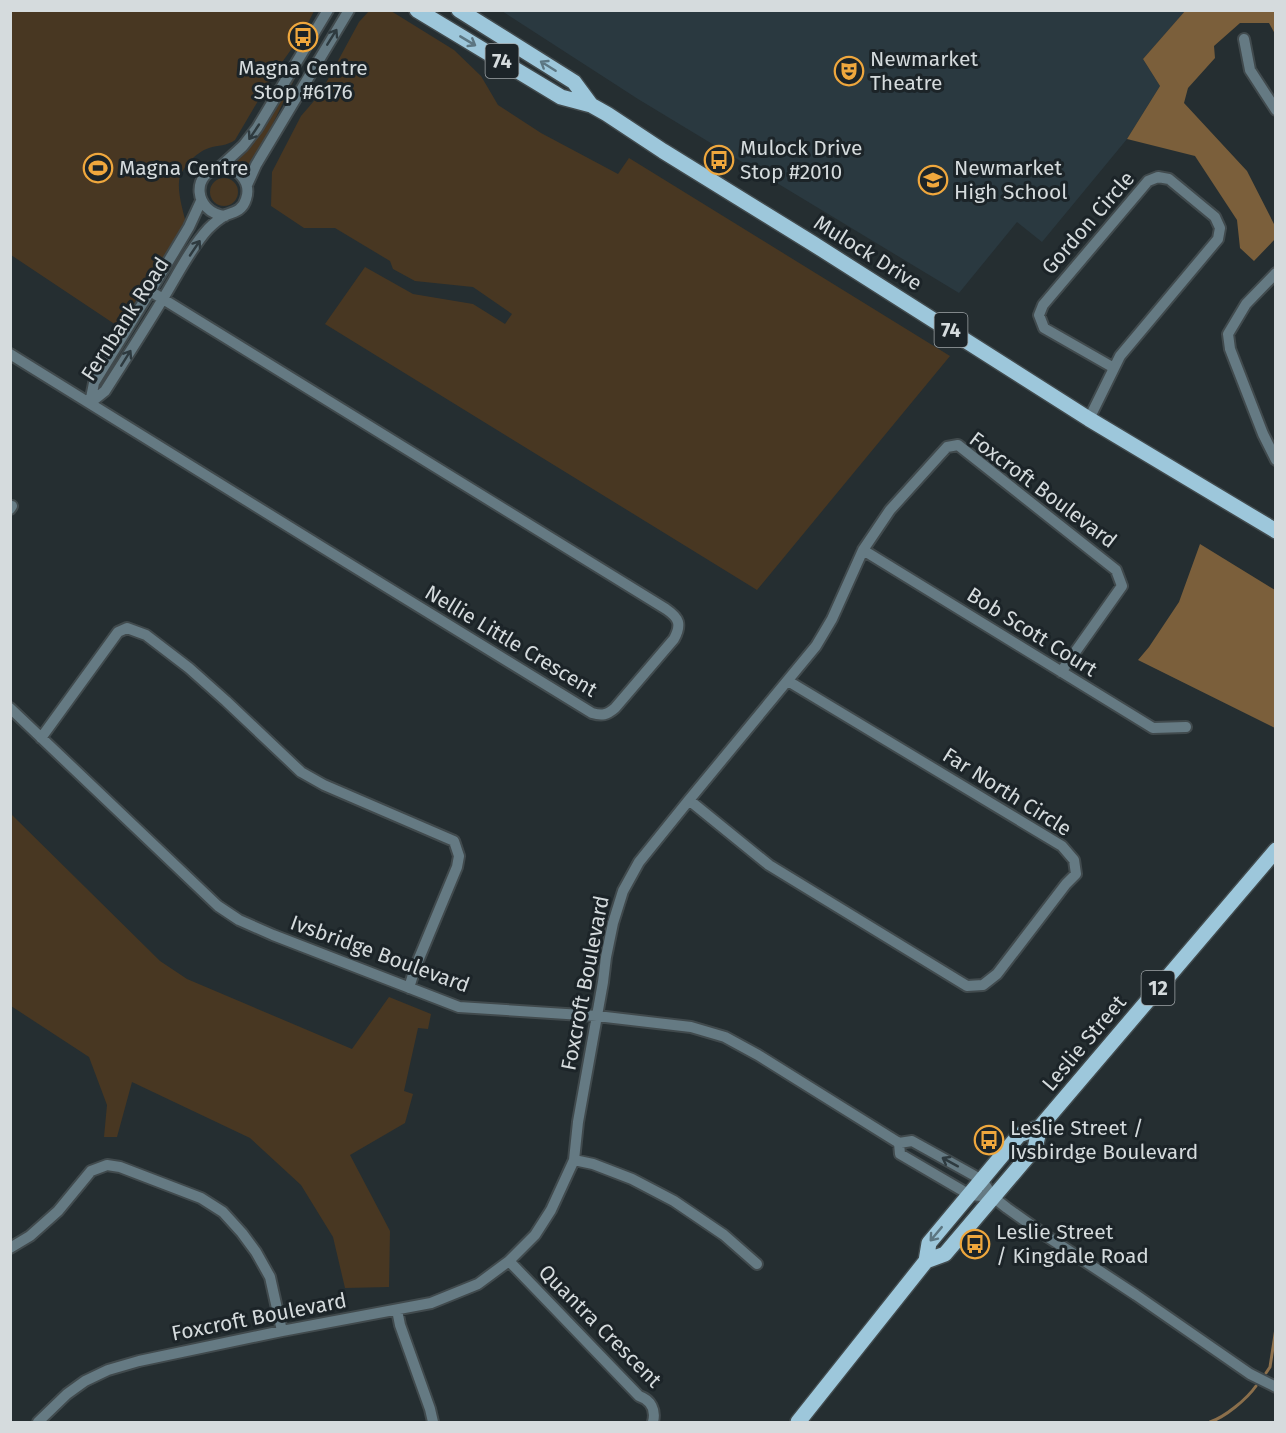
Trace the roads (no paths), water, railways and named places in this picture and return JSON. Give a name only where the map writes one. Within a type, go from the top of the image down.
[{"type":"main road","name":"Mulock Drive","points":[[417,10],[561,96],[591,105],[607,114],[663,152],[832,255],[1089,418],[1275,531]]},
{"type":"main road","name":"Mulock Drive","points":[[459,10],[574,82],[591,105]]},
{"type":"main road","name":"Leslie Street","points":[[926,1261],[945,1254],[1035,1148],[1040,1127],[1275,850]]},
{"type":"main road","name":"Leslie Street","points":[[798,1422],[926,1261],[930,1242],[1019,1135],[1040,1127]]},
{"type":"street","points":[[219,168],[243,146],[257,128],[328,10]]},
{"type":"street","points":[[247,185],[256,165],[349,10]]},
{"type":"street","points":[[1244,39],[1250,70],[1275,110]]},
{"type":"street","points":[[219,168],[233,169],[239,173],[247,185],[248,196],[242,207],[232,214],[225,216],[211,212],[201,201],[201,182],[209,172],[219,168]]},
{"type":"street","name":"Gordon Circle","points":[[1089,418],[1114,368],[1120,356],[1218,239],[1220,228],[1215,217],[1169,179],[1158,177],[1148,181],[1043,305],[1039,315],[1044,328],[1114,368]]},
{"type":"street","name":"Fernbank Road","points":[[90,403],[94,382],[189,228],[201,201]]},
{"type":"street","name":"Fernbank Road","points":[[90,403],[105,391],[202,236],[225,216]]},
{"type":"street","points":[[1275,273],[1246,304],[1228,334],[1230,349],[1275,460]]},
{"type":"street","name":"Nellie Little Crescent","points":[[10,354],[592,713],[607,715],[615,708],[674,639],[679,627],[678,620],[666,609],[150,291]]},
{"type":"street","name":"Foxcroft Boulevard","points":[[38,1422],[67,1394],[85,1381],[108,1370],[139,1361],[282,1331],[431,1303],[478,1284],[509,1261],[535,1235],[551,1210],[574,1160],[578,1122],[606,957],[623,891],[639,862],[816,646],[826,630],[863,550],[890,510],[947,447],[958,445],[1116,570],[1122,586],[1060,672]]},
{"type":"street","name":"Bob Scott Court","points":[[863,550],[1153,728],[1186,727]]},
{"type":"street","points":[[41,738],[118,632],[127,628],[146,635],[189,668],[301,772],[324,785],[454,841],[459,856],[457,867],[409,988]]},
{"type":"street","name":"Far North Circle","points":[[689,800],[769,865],[967,986],[983,985],[997,974],[1076,874],[1074,860],[1062,846],[788,681]]},
{"type":"street","name":"Ivsbridge Boulevard","points":[[10,708],[218,906],[239,920],[459,1007],[597,1016],[692,1027],[725,1037],[899,1143],[912,1141],[982,1180],[993,1197]]},
{"type":"street","name":"Ivsbridge Boulevard","points":[[899,1143],[900,1154],[970,1195]]},
{"type":"street","points":[[574,1160],[593,1164],[632,1179],[674,1201],[724,1235],[757,1264]]},
{"type":"street","points":[[10,1248],[30,1236],[57,1211],[91,1171],[107,1166],[120,1167],[201,1198],[223,1212],[256,1252],[270,1277],[282,1331]]},
{"type":"street","points":[[970,1195],[993,1197],[1250,1374],[1275,1388]]},
{"type":"street","name":"Quantra Crescent","points":[[509,1261],[639,1396],[650,1402],[653,1409],[653,1422]]},
{"type":"street","points":[[397,1310],[433,1422]]},
{"type":"waterway","points":[[1266,1373],[1270,1367],[1276,1328]]},
{"type":"waterway","points":[[1210,1422],[1235,1407],[1256,1386]]},
{"type":"place","name":"Magna Centre Stop #6176","points":[[303,37]]},
{"type":"place","name":"Newmarket Theatre","points":[[849,71]]},
{"type":"place","name":"Mulock Drive Stop #2010","points":[[719,160]]},
{"type":"place","name":"Magna Centre","points":[[98,168]]},
{"type":"place","name":"Newmarket High School","points":[[933,180]]},
{"type":"place","name":"Leslie Street / Ivsbirdge Boulevard","points":[[989,1140]]},
{"type":"place","name":"Leslie Street / Kingdale Road","points":[[975,1244]]}]
